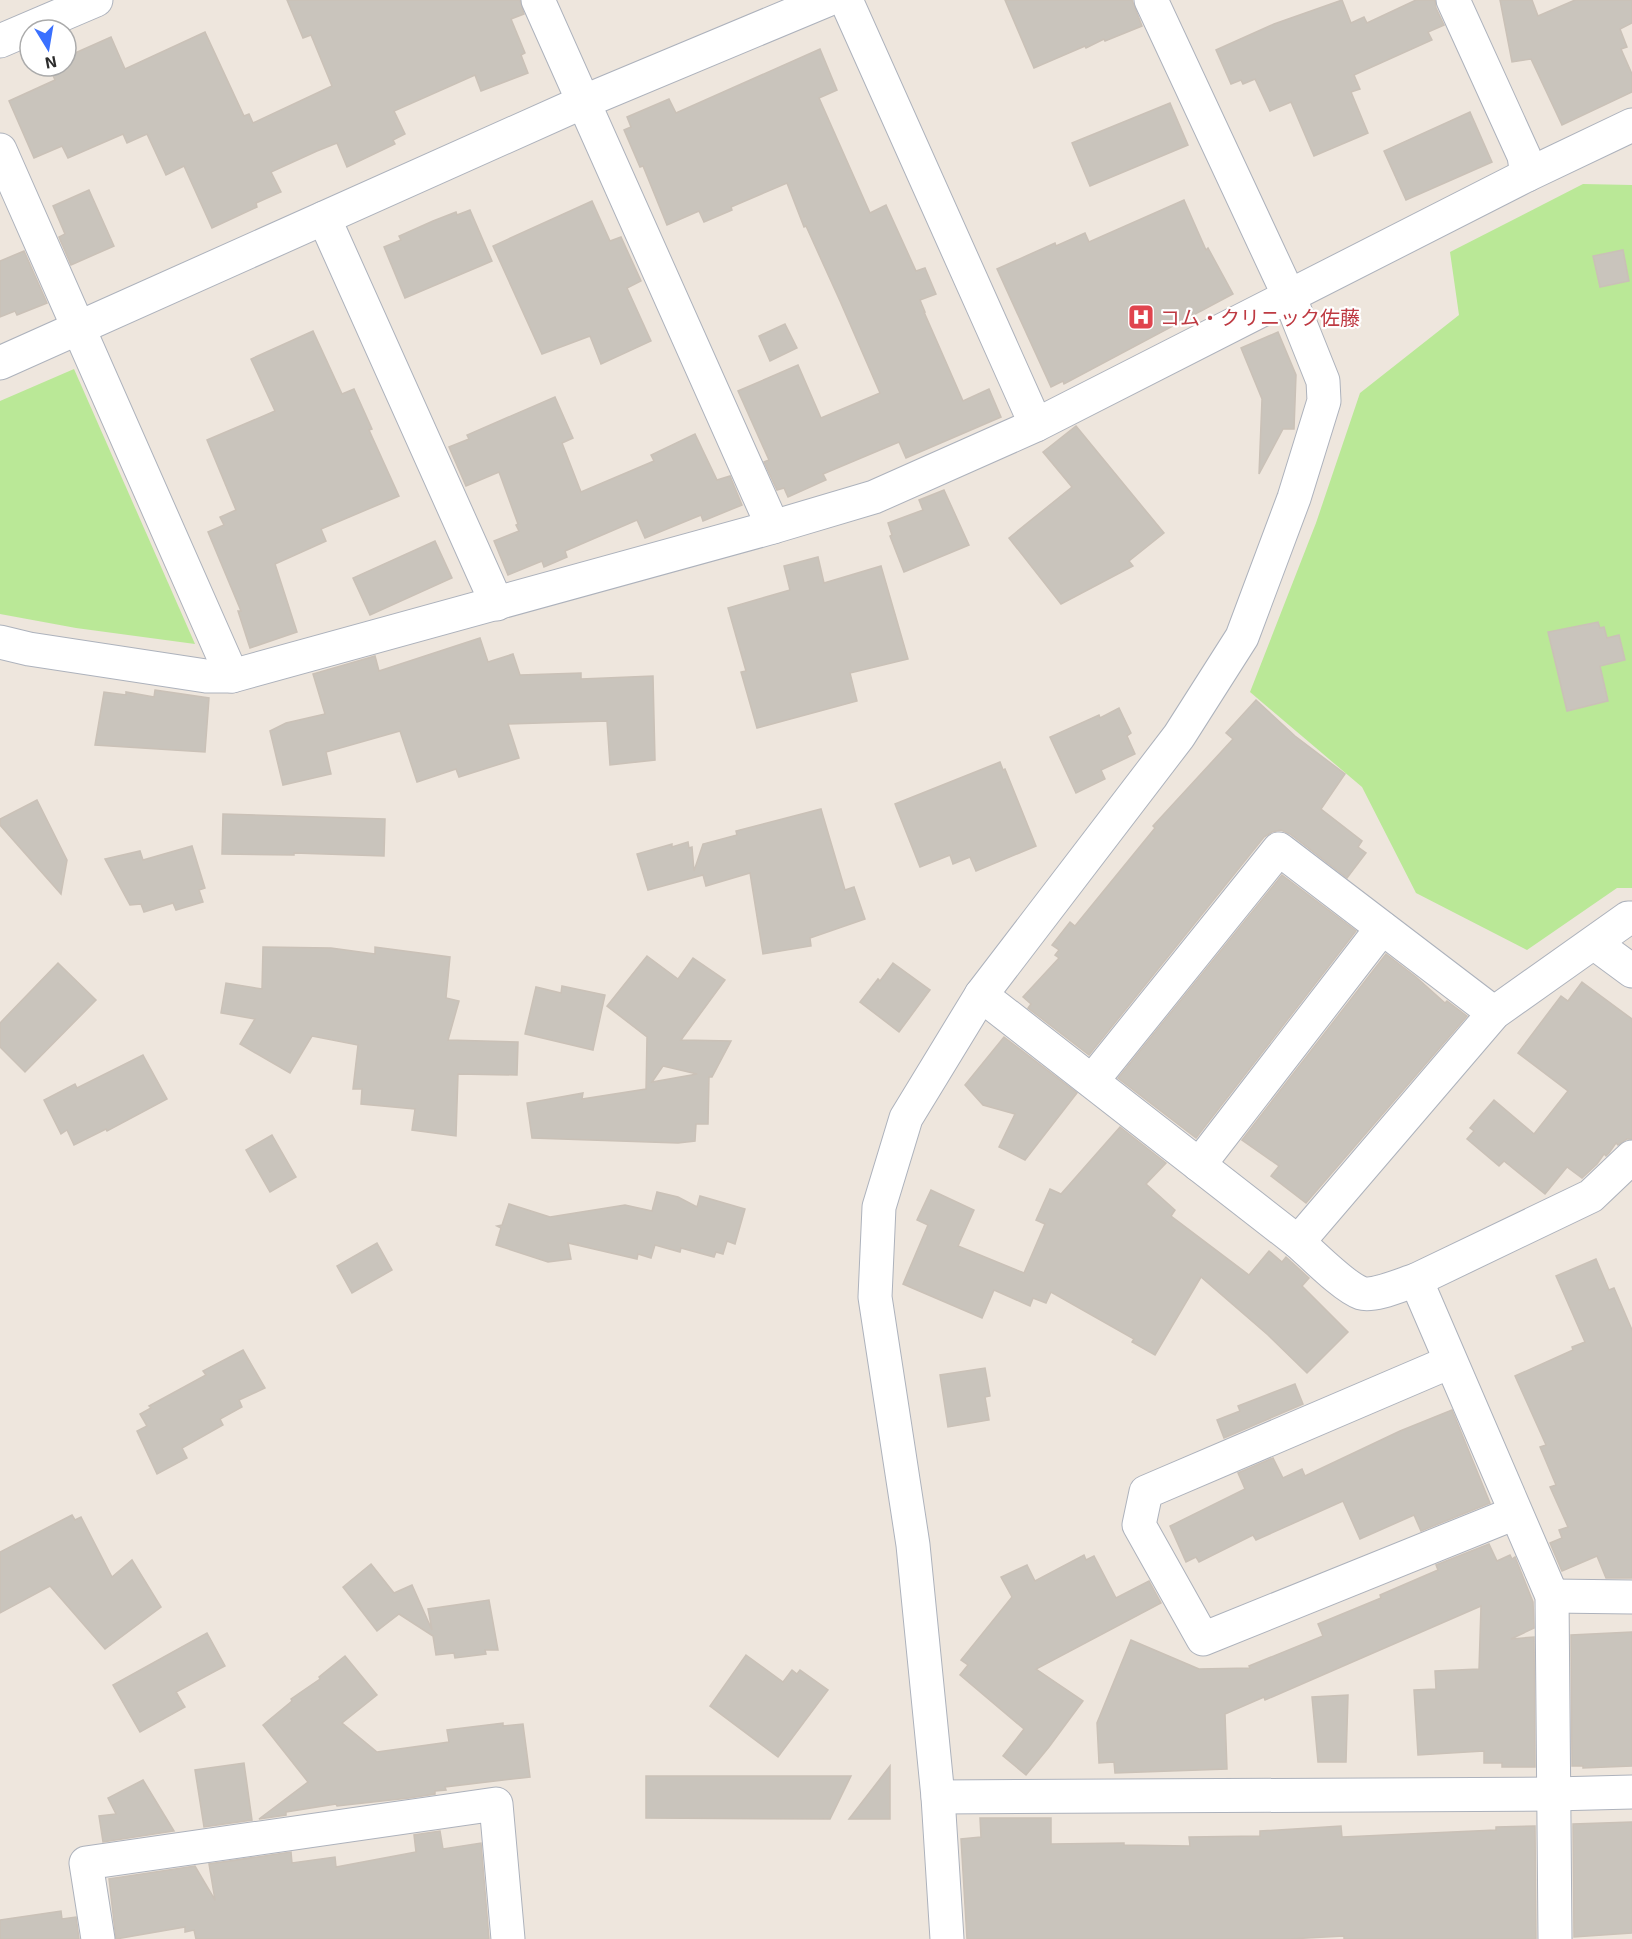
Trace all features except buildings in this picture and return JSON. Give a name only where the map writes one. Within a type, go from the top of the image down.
[{"type":"street","points":[[0,41],[96,0]]},
{"type":"street","points":[[538,0],[773,527]]},
{"type":"street","points":[[0,363],[583,102],[826,0]]},
{"type":"street","points":[[846,0],[1036,425]]},
{"type":"street","points":[[947,1939],[938,1797],[914,1545],[875,1297],[879,1207],[906,1118],[981,995],[1179,736],[1242,637],[1294,498],[1324,401],[1323,381],[1289,296],[1151,0]]},
{"type":"street","points":[[1453,0],[1524,156],[1527,175]]},
{"type":"street","points":[[0,642],[29,649],[206,676],[232,676],[497,604],[874,497],[1036,425],[1527,175],[1632,125]]},
{"type":"street","points":[[0,150],[232,676]]},
{"type":"street","points":[[324,218],[497,604]]},
{"type":"street","points":[[1092,1082],[1279,849],[1494,1013]]},
{"type":"street","points":[[1298,1242],[1494,1013],[1628,918],[1632,918]]},
{"type":"street","points":[[1199,1165],[1382,928]]},
{"type":"street","points":[[1594,942],[1632,971]]},
{"type":"street","points":[[981,995],[1298,1242],[1346,1283],[1362,1293],[1382,1291],[1416,1280],[1591,1196],[1632,1157]]},
{"type":"street","points":[[1416,1280],[1552,1596],[1555,1939]]},
{"type":"street","points":[[1450,1362],[1146,1492],[1139,1525],[1203,1639],[1515,1513]]},
{"type":"street","points":[[1552,1596],[1632,1597]]},
{"type":"street","points":[[938,1797],[1632,1792]]},
{"type":"street","points":[[98,1939],[86,1863],[496,1804],[508,1939]]},
{"type":"green space","points":[[1583,184],[1632,185],[1632,888],[1617,888],[1527,950],[1416,893],[1362,787],[1250,692],[1316,523],[1360,393],[1459,315],[1450,252]]},
{"type":"green space","points":[[74,369],[195,644],[76,628],[0,614],[0,401]]},
{"type":"place","name":"コム・クリニック佐藤","points":[[1141,317]]}]
